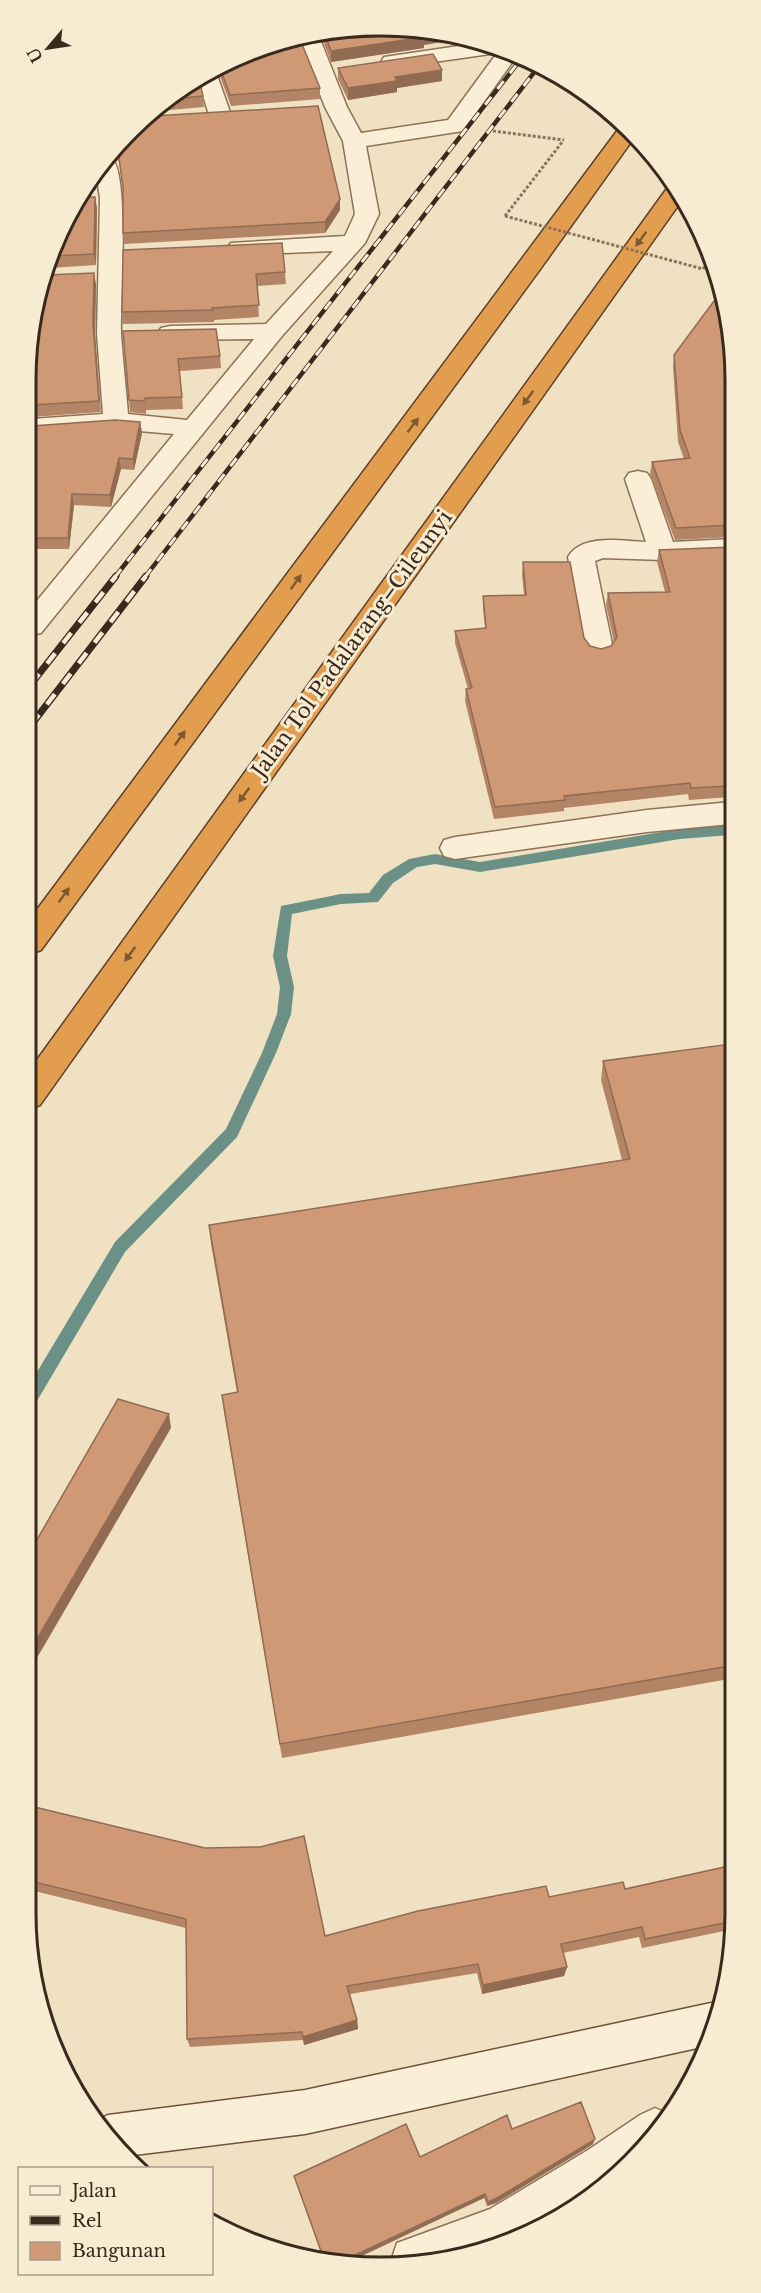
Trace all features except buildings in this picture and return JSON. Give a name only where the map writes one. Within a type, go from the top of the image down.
[{"type":"highway","points":[[36,934],[533,263],[624,137]]},
{"type":"highway","name":"Jalan Tol Padalarang–Cileunyi","points":[[36,1086],[672,197]]},
{"type":"street","points":[[36,620],[191,428],[273,331],[353,243],[366,214],[354,141],[336,107],[310,44]]},
{"type":"street","points":[[366,66],[477,50]]},
{"type":"street","points":[[354,141],[455,126],[504,59]]},
{"type":"street","points":[[321,72],[344,69]]},
{"type":"street","points":[[209,81],[220,115]]},
{"type":"street","points":[[313,109],[336,107]]},
{"type":"street","points":[[196,117],[243,113]]},
{"type":"street","points":[[104,175],[100,198],[111,263],[128,334],[116,421]]},
{"type":"street","points":[[215,249],[353,243]]},
{"type":"street","points":[[128,334],[273,331]]},
{"type":"street","points":[[36,427],[116,421],[191,428]]},
{"type":"street","points":[[638,479],[663,551]]},
{"type":"street","points":[[599,649],[581,557],[600,549],[663,551],[725,548]]},
{"type":"street","points":[[454,848],[647,820],[725,814]]},
{"type":"street","points":[[118,2137],[305,2112],[706,2025]]},
{"type":"street","points":[[429,2253],[502,2227],[604,2166],[638,2142]]},
{"type":"path","points":[[455,126],[564,140],[505,216],[703,269],[705,266]]},
{"type":"waterway","points":[[36,1388],[120,1247],[232,1133],[269,1053],[284,1014],[287,987],[280,956],[286,910],[341,899],[373,898],[388,879],[414,863],[435,859],[480,867],[680,834],[725,830]]},
{"type":"railway","points":[[115,577],[517,64]]},
{"type":"railway","points":[[145,577],[534,72]]},
{"type":"railway","points":[[36,678],[116,576]]},
{"type":"railway","points":[[36,719],[146,576]]}]
